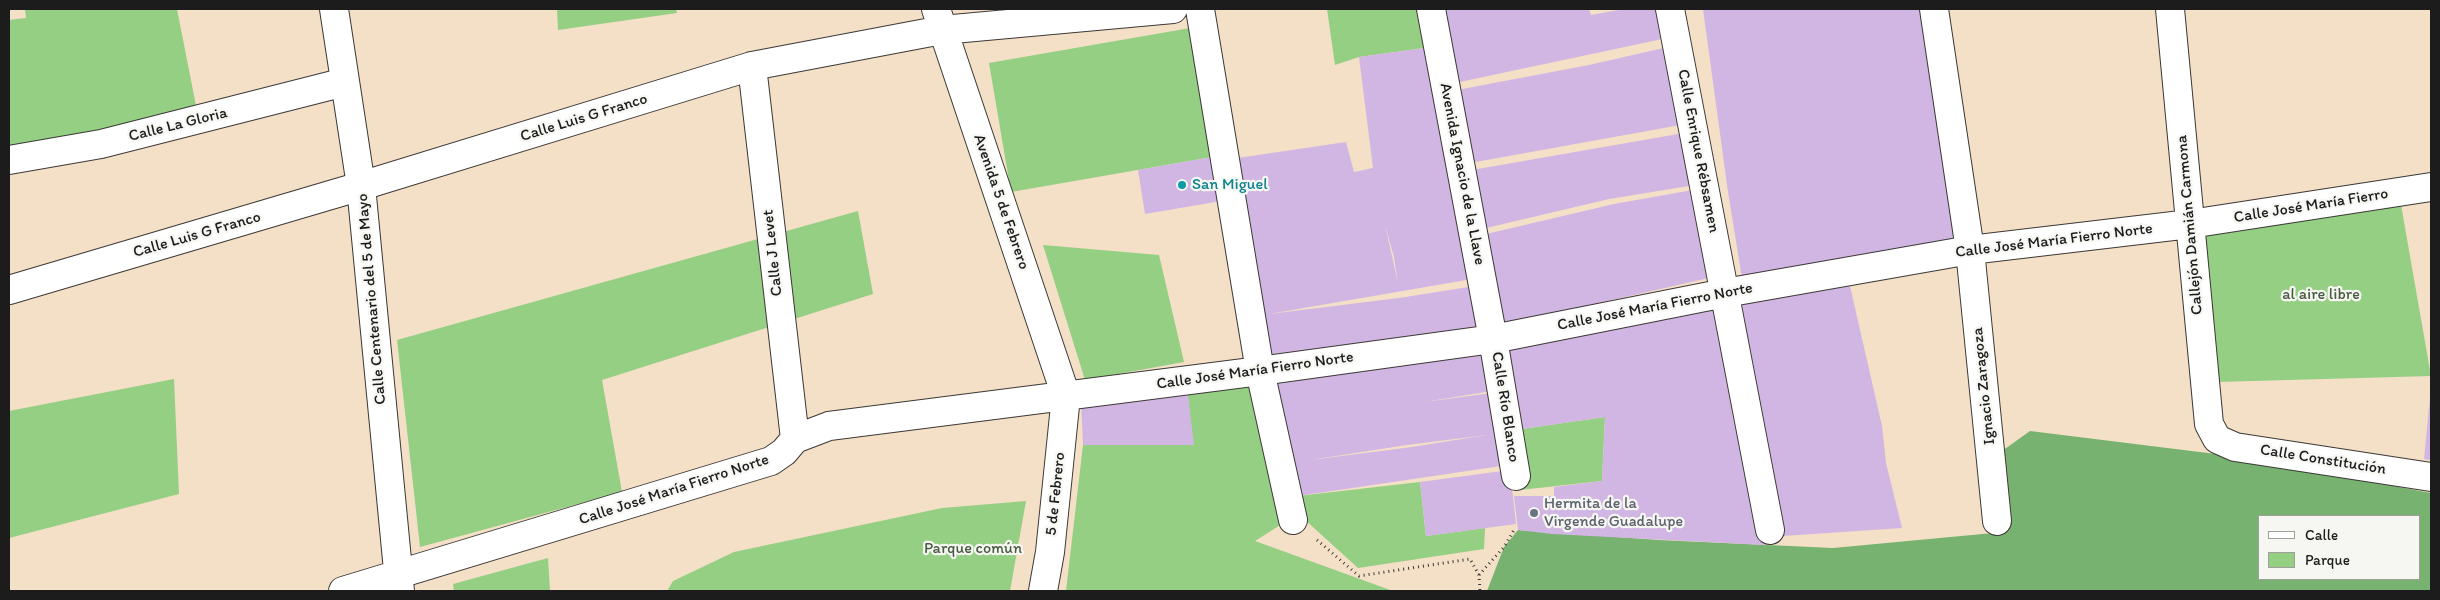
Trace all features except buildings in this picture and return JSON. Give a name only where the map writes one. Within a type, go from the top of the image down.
[{"type":"street","name":"Calle Centenario del 5 de Mayo","points":[[334,9],[361,186],[399,583]]},
{"type":"street","name":"Calle Luis G Franco","points":[[9,290],[361,186],[752,66],[939,20],[1173,9]]},
{"type":"street","points":[[1200,9],[1260,371],[1293,520]]},
{"type":"street","name":"Avenida Ignacio de la Llave","points":[[1431,9],[1493,338]]},
{"type":"street","name":"Calle Enrique Rébsamen","points":[[1670,9],[1770,530]]},
{"type":"street","name":"Ignacio Zaragoza","points":[[1934,9],[1970,250],[1997,521]]},
{"type":"street","name":"Callejón Damián Carmona","points":[[2170,9],[2208,424],[2217,439]]},
{"type":"street","name":"Avenida 5 de Febrero","points":[[939,20],[1066,396]]},
{"type":"street","name":"Calle J Levet","points":[[752,66],[794,439]]},
{"type":"street","name":"Calle La Gloria","points":[[9,160],[101,144],[345,82]]},
{"type":"street","name":"Calle José María Fierro","points":[[2190,224],[2431,187]]},
{"type":"street","name":"Calle José María Fierro Norte","points":[[343,591],[399,583],[770,461],[784,452],[794,439],[829,426],[1260,371],[1493,338],[1970,250],[2190,224]]},
{"type":"street","name":"Calle Río Blanco","points":[[1493,338],[1516,476]]},
{"type":"street","name":"5 de Febrero","points":[[1042,591],[1050,552],[1066,396]]},
{"type":"street","name":"Calle Constitución","points":[[2217,439],[2235,447],[2431,477]]},
{"type":"path","points":[[1293,520],[1359,576],[1470,558],[1479,575],[1480,591]]},
{"type":"path","points":[[1479,575],[1504,547],[1514,530]]},
{"type":"green space","points":[[25,9],[177,9],[198,116],[9,156],[9,20],[26,18]]},
{"type":"green space","points":[[557,9],[676,9],[677,13],[558,30]]},
{"type":"green space","points":[[1327,9],[1423,9],[1432,47],[1359,57],[1335,65]]},
{"type":"green space","points":[[1196,27],[1218,156],[1011,192],[989,63]]},
{"type":"green space","name":"al aire libre","points":[[2400,199],[2431,376],[2217,382],[2198,227]]},
{"type":"green space","points":[[858,211],[873,294],[602,380],[622,492],[420,547],[397,340]]},
{"type":"green space","points":[[1043,245],[1159,255],[1184,362],[1085,380]]},
{"type":"green space","points":[[1256,378],[1285,522],[1255,541],[1393,591],[1066,591],[1083,445],[1193,445],[1187,387]]},
{"type":"green space","points":[[174,379],[179,494],[9,538],[9,411]]},
{"type":"green space","points":[[1605,417],[1602,481],[1520,490],[1515,430]]},
{"type":"green space","points":[[2030,431],[2232,456],[2431,493],[2431,591],[1487,591],[1504,547],[1518,530],[1659,540],[1833,548],[2004,532],[2002,451]]},
{"type":"green space","points":[[1420,482],[1426,536],[1485,528],[1484,549],[1358,568],[1303,518],[1298,496]]},
{"type":"green space","name":"Parque común","points":[[1026,501],[1010,591],[667,591],[673,581],[734,552],[942,508]]},
{"type":"green space","points":[[548,558],[550,591],[454,591],[453,584]]},
{"type":"place","name":"San Miguel","points":[[1182,185]]},
{"type":"place","name":"Hermita de la Virgende Guadalupe","points":[[1534,513]]}]
